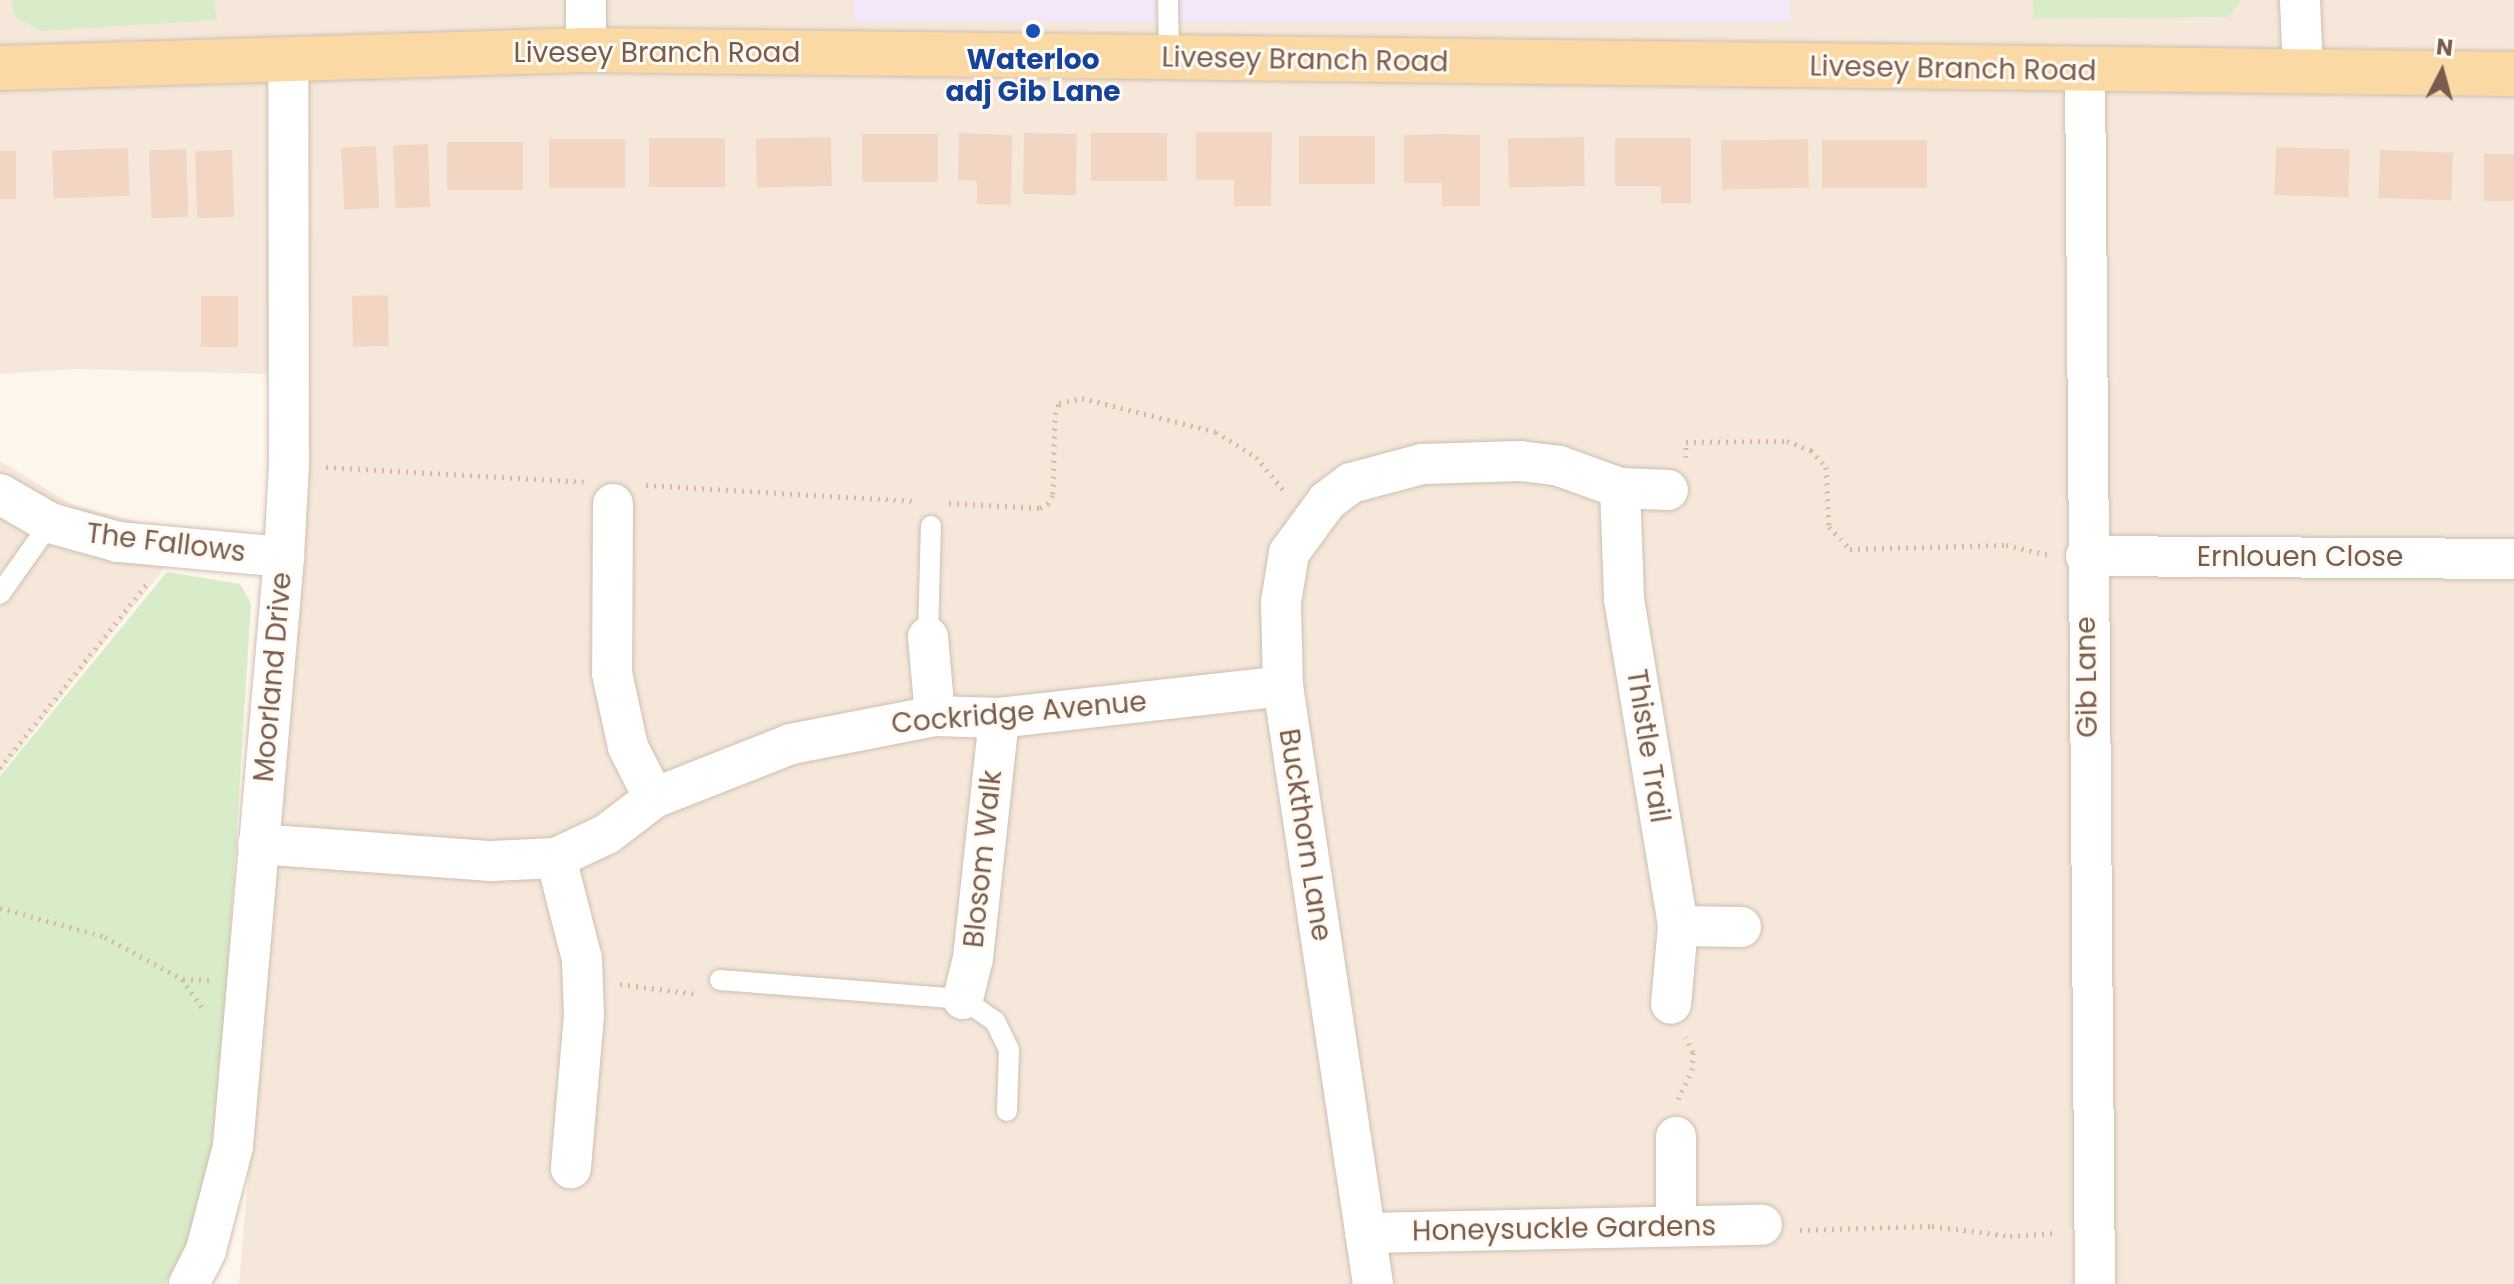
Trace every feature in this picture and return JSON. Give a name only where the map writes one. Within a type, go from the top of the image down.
[{"type":"main road","name":"Livesey Branch Road","points":[[0,68],[586,50],[2514,74]]},
{"type":"street","points":[[586,0],[586,50]]},
{"type":"street","points":[[2300,0],[2303,72]]},
{"type":"street","name":"Moorland Drive","points":[[189,1284],[206,1250],[230,1159],[284,557],[289,465],[288,61]]},
{"type":"street","name":"Gib Lane","points":[[2085,71],[2086,556],[2095,1284]]},
{"type":"street","name":"Buckthorn Lane","points":[[1373,1284],[1283,686],[1283,576],[1289,553],[1310,521],[1351,483],[1422,464],[1520,461],[1559,466],[1620,488]]},
{"type":"street","points":[[1620,488],[1668,490]]},
{"type":"street","name":"Thistle Trail","points":[[1620,488],[1624,599],[1678,926],[1671,1004]]},
{"type":"street","points":[[611,490],[612,673],[628,747],[654,798]]},
{"type":"street","name":"The Fallows","points":[[0,494],[50,523],[118,542],[284,557]]},
{"type":"street","name":"Ernlouen Close","points":[[2086,556],[2514,559]]},
{"type":"street","points":[[928,637],[935,716]]},
{"type":"street","name":"Cockridge Avenue","points":[[258,844],[491,861],[556,858],[607,834],[654,798],[791,744],[935,716],[999,718],[1283,686]]},
{"type":"street","name":"Blosom Walk","points":[[963,999],[973,958],[999,718]]},
{"type":"street","points":[[556,858],[582,978],[571,1168]]},
{"type":"street","points":[[1678,926],[1741,927]]},
{"type":"street","points":[[1676,1137],[1676,1225]]},
{"type":"street","name":"Honeysuckle Gardens","points":[[1365,1233],[1762,1225]]},
{"type":"lane","points":[[1168,0],[1169,58]]},
{"type":"lane","name":"The Fallows","points":[[0,594],[50,523]]},
{"type":"lane","points":[[928,637],[931,526]]},
{"type":"lane","points":[[720,980],[963,999],[995,1021],[1009,1050],[1007,1111]]},
{"type":"path","points":[[946,503],[1040,508],[1048,504],[1053,494],[1055,414],[1059,403],[1082,398],[1216,432],[1235,442],[1256,457],[1310,521]]},
{"type":"path","points":[[1668,490],[1688,490],[1686,442],[1787,441],[1821,458],[1828,483],[1829,527],[1850,549],[2006,545],[2056,556],[2086,556]]},
{"type":"path","points":[[289,465],[611,490],[931,502]]},
{"type":"path","points":[[0,768],[177,546]]},
{"type":"path","points":[[0,908],[105,937],[182,979],[225,1046],[241,1055]]},
{"type":"path","points":[[582,978],[712,996],[720,980]]},
{"type":"path","points":[[1671,1004],[1693,1052],[1692,1070],[1670,1118],[1676,1137]]},
{"type":"path","points":[[1762,1225],[1787,1231],[1932,1226],[2010,1236],[2094,1231]]},
{"type":"shaded area","points":[[0,0],[2514,0],[2514,1284],[239,1284],[280,796],[299,375],[76,369],[0,374]]},
{"type":"shaded area","points":[[854,0],[1790,0],[1790,22],[854,22]]},
{"type":"shaded area","points":[[0,461],[71,504],[190,536],[0,773]]},
{"type":"green space","points":[[11,0],[214,0],[217,20],[41,31],[15,17]]},
{"type":"green space","points":[[2033,0],[2241,0],[2229,17],[2034,19]]},
{"type":"green space","points":[[167,572],[240,584],[251,603],[217,1147],[191,1237],[165,1284],[0,1284],[0,776]]},
{"type":"building","points":[[1196,132],[1272,132],[1271,206],[1234,206],[1234,180],[1196,180]]},
{"type":"building","points":[[959,133],[1012,135],[1011,205],[977,204],[977,181],[958,180]]},
{"type":"building","points":[[1024,133],[1077,134],[1076,195],[1023,194]]},
{"type":"building","points":[[1091,133],[1167,133],[1167,181],[1091,181]]},
{"type":"building","points":[[862,134],[938,134],[938,182],[862,182]]},
{"type":"building","points":[[1404,135],[1480,135],[1480,206],[1442,206],[1442,183],[1404,183]]},
{"type":"building","points":[[1299,136],[1375,136],[1375,184],[1299,184]]},
{"type":"building","points":[[831,137],[832,186],[757,187],[756,138]]},
{"type":"building","points":[[1584,137],[1585,186],[1509,187],[1508,138]]},
{"type":"building","points":[[649,138],[725,138],[725,187],[649,187]]},
{"type":"building","points":[[1615,138],[1691,138],[1691,203],[1661,203],[1661,186],[1615,186]]},
{"type":"building","points":[[549,139],[625,139],[625,188],[549,188]]},
{"type":"building","points":[[1808,139],[1809,188],[1722,190],[1721,141]]},
{"type":"building","points":[[1822,140],[1927,140],[1927,188],[1822,188]]},
{"type":"building","points":[[447,142],[523,142],[523,190],[447,190]]},
{"type":"building","points":[[428,144],[430,207],[395,208],[393,145]]},
{"type":"building","points":[[376,146],[379,208],[344,210],[341,148]]},
{"type":"building","points":[[2276,147],[2350,150],[2348,198],[2274,195]]},
{"type":"building","points":[[128,148],[130,196],[54,199],[52,151]]},
{"type":"building","points":[[186,149],[188,217],[151,218],[149,150]]},
{"type":"building","points":[[232,150],[234,217],[197,218],[195,151]]},
{"type":"building","points":[[2380,150],[2453,153],[2451,201],[2378,198]]},
{"type":"building","points":[[0,151],[16,151],[16,199],[0,199]]},
{"type":"building","points":[[2484,154],[2514,154],[2514,201],[2484,201]]},
{"type":"building","points":[[388,295],[389,346],[353,347],[352,296]]},
{"type":"building","points":[[201,296],[238,296],[238,347],[201,347]]},
{"type":"place","name":"Waterloo adj Gib Lane","points":[[1033,31]]}]
